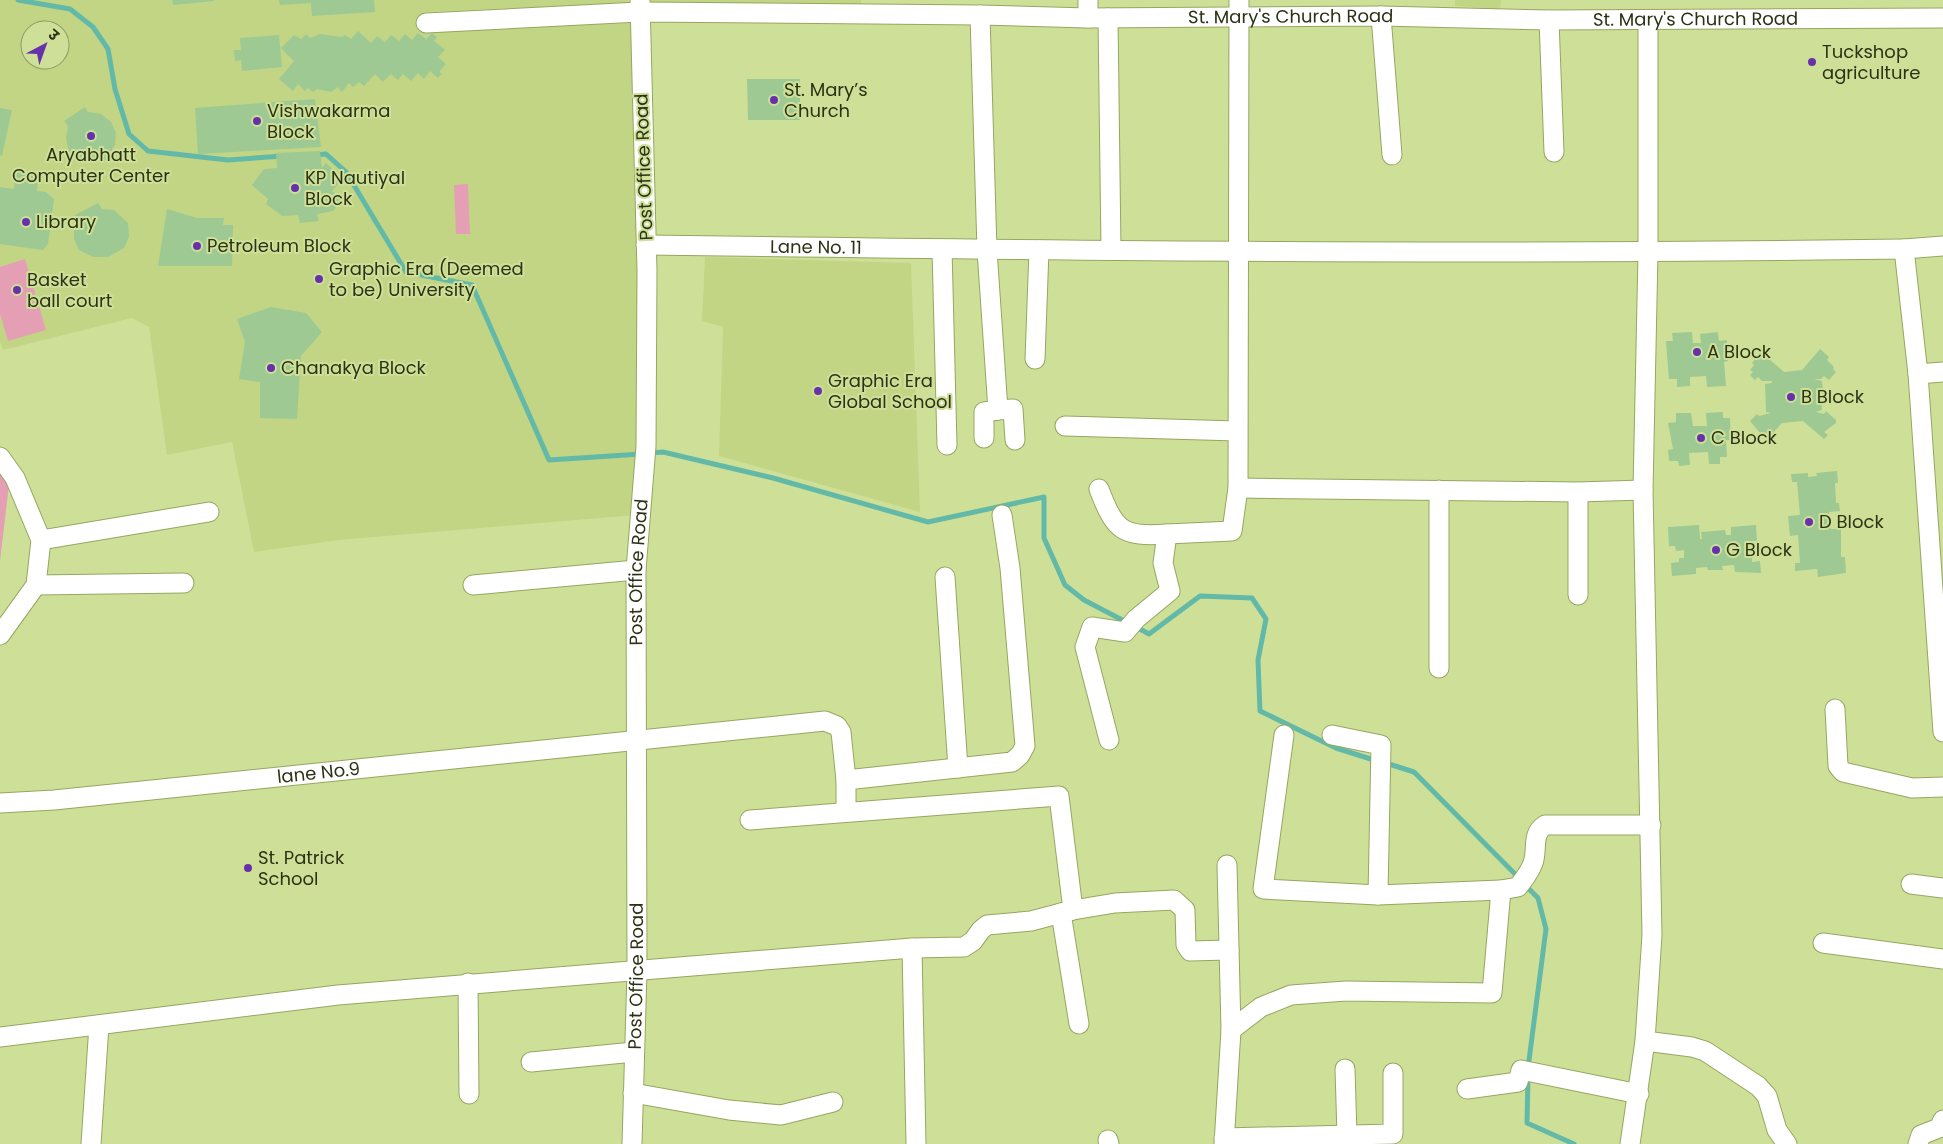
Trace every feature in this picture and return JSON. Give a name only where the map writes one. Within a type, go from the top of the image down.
[{"type":"street","name":"St. Mary's Church Road","points":[[426,23],[640,6],[980,15],[1088,9],[1108,18],[1239,8],[1380,16],[1549,20],[1943,18]]},
{"type":"street","name":"Post Office Road","points":[[632,1144],[637,970],[636,570],[646,454],[646,245],[640,6]]},
{"type":"street","points":[[1099,489],[1113,522],[1126,532],[1146,535],[1232,531],[1238,488],[1239,8]]},
{"type":"street","points":[[980,15],[987,250],[998,410]]},
{"type":"street","points":[[1380,16],[1392,155]]},
{"type":"street","points":[[1108,18],[1111,250]]},
{"type":"street","points":[[1549,20],[1554,152]]},
{"type":"street","points":[[1630,1144],[1646,1041],[1652,935],[1643,490],[1648,253],[1648,20]]},
{"type":"street","name":"Lane No. 11","points":[[646,245],[987,250],[1648,253],[1904,249],[1943,246]]},
{"type":"street","points":[[942,249],[947,445]]},
{"type":"street","points":[[1904,249],[1918,374],[1940,653],[1943,732]]},
{"type":"street","points":[[1035,358],[1039,250]]},
{"type":"street","points":[[1918,374],[1943,372]]},
{"type":"street","points":[[984,438],[984,412],[1013,409],[1015,440]]},
{"type":"street","points":[[1065,426],[1237,431]]},
{"type":"street","points":[[0,457],[15,478],[40,540],[36,585],[0,635]]},
{"type":"street","points":[[1238,488],[1578,492],[1643,490]]},
{"type":"street","points":[[1439,490],[1439,668]]},
{"type":"street","points":[[1578,492],[1578,595]]},
{"type":"street","points":[[40,540],[209,512]]},
{"type":"street","points":[[846,812],[846,780],[1012,762],[1020,756],[1025,746],[1010,568],[1002,515]]},
{"type":"street","points":[[1109,740],[1085,646],[1092,627],[1130,626],[1170,590],[1163,563],[1167,534]]},
{"type":"street","points":[[473,585],[636,570]]},
{"type":"street","points":[[945,577],[958,768]]},
{"type":"street","points":[[36,585],[184,583]]},
{"type":"street","points":[[1835,709],[1838,766],[1843,772],[1912,788],[1943,787]]},
{"type":"street","name":"lane No.9","points":[[0,803],[54,800],[636,740],[831,722],[841,732],[846,780]]},
{"type":"street","points":[[1284,735],[1262,889],[1378,895],[1515,884]]},
{"type":"street","points":[[1332,735],[1381,744],[1378,895]]},
{"type":"street","points":[[750,820],[1059,796],[1067,911],[1079,1024]]},
{"type":"street","points":[[1231,1030],[1260,1007],[1291,995],[1346,991],[1492,993],[1515,884],[1535,857],[1536,835],[1545,825],[1650,825]]},
{"type":"street","points":[[1227,864],[1231,1030],[1224,1141],[1393,1134],[1393,1073]]},
{"type":"street","points":[[1911,884],[1943,888]]},
{"type":"street","points":[[0,1037],[338,995],[912,948],[964,947],[973,941],[980,930],[988,925],[1031,920],[1067,911],[1115,903],[1174,900],[1185,910],[1186,945],[1190,951],[1229,950]]},
{"type":"street","points":[[1823,942],[1943,959]]},
{"type":"street","points":[[912,948],[916,1144]]},
{"type":"street","points":[[468,984],[469,1094]]},
{"type":"street","points":[[91,1144],[98,1025]]},
{"type":"street","points":[[1646,1041],[1692,1047],[1705,1052],[1758,1086],[1768,1096],[1777,1130],[1787,1144]]},
{"type":"street","points":[[531,1062],[634,1052]]},
{"type":"street","points":[[1345,1069],[1347,1135]]},
{"type":"street","points":[[1467,1089],[1518,1082],[1528,1071],[1639,1094]]},
{"type":"street","points":[[633,1092],[729,1110],[781,1115],[833,1102]]},
{"type":"street","points":[[1918,1144],[1921,1134],[1939,1128],[1943,1120]]},
{"type":"shaded area","name":"Graphic Era (Deemed to be) University","points":[[0,0],[628,0],[628,3],[425,12],[427,30],[632,23],[638,288],[636,515],[339,540],[254,552],[232,442],[167,455],[149,327],[132,318],[3,350],[0,341]]},
{"type":"shaded area","points":[[650,0],[861,0],[861,5],[649,6]]},
{"type":"shaded area","points":[[1455,0],[1501,0],[1500,9],[1455,6]]},
{"type":"shaded area","points":[[468,184],[470,234],[456,234],[454,185]]},
{"type":"shaded area","name":"Graphic Era Global School","points":[[705,257],[911,263],[920,512],[719,456],[723,327],[702,321]]},
{"type":"shaded area","name":"Basket ball court","points":[[25,259],[46,330],[8,341],[0,314],[0,267]]},
{"type":"shaded area","points":[[0,474],[9,485],[0,561]]},
{"type":"building","points":[[172,0],[214,0],[214,1],[173,5]]},
{"type":"building","points":[[279,0],[374,0],[375,12],[312,16],[311,3],[280,5]]},
{"type":"building","points":[[358,31],[371,43],[377,36],[385,42],[391,35],[399,41],[405,34],[412,40],[418,33],[426,39],[432,33],[437,37],[434,41],[445,50],[438,57],[446,64],[439,72],[442,74],[438,78],[430,71],[424,79],[418,73],[411,81],[403,74],[398,80],[391,74],[383,82],[375,74],[364,86],[359,82],[353,87],[349,83],[342,92],[338,87],[331,92],[317,89],[313,92],[308,88],[305,91],[298,84],[293,91],[279,79],[294,61],[281,48],[294,35],[301,39],[306,34],[310,38],[320,34],[342,37],[345,35],[351,39]]},
{"type":"building","points":[[279,35],[282,67],[242,71],[241,60],[235,61],[234,50],[241,50],[240,38]]},
{"type":"building","name":"St. Mary’s Church","points":[[747,79],[800,79],[800,120],[748,120]]},
{"type":"building","name":"Vishwakarma Block","points":[[315,99],[321,147],[198,154],[195,108]]},
{"type":"building","name":"Aryabhatt Computer Center","points":[[85,107],[88,112],[101,114],[111,122],[116,133],[115,145],[106,160],[90,163],[76,160],[69,152],[66,138],[68,126],[64,121]]},
{"type":"building","points":[[0,108],[12,110],[2,156],[0,155]]},
{"type":"building","name":"KP Nautiyal Block","points":[[320,151],[322,168],[326,163],[343,179],[332,191],[342,200],[333,211],[317,214],[319,221],[300,223],[298,215],[282,216],[266,204],[268,199],[252,185],[264,169],[277,168],[276,153]]},
{"type":"building","name":"Library","points":[[15,170],[39,173],[37,191],[46,192],[54,199],[48,244],[43,250],[0,244],[0,187],[14,189]]},
{"type":"building","points":[[98,203],[102,209],[114,210],[128,223],[129,237],[124,248],[108,257],[93,257],[79,250],[74,239],[74,225],[77,220],[75,215]]},
{"type":"building","name":"Petroleum Block","points":[[167,209],[197,218],[224,218],[223,225],[233,225],[232,266],[158,266]]},
{"type":"building","name":"Chanakya Block","points":[[271,307],[306,313],[322,332],[301,356],[297,419],[260,418],[260,382],[239,379],[245,342],[237,319]]},
{"type":"building","name":"A Block","points":[[1692,332],[1693,343],[1701,343],[1700,334],[1718,332],[1719,341],[1727,340],[1728,361],[1724,362],[1726,386],[1707,387],[1706,376],[1690,377],[1690,386],[1677,387],[1677,379],[1669,379],[1666,341],[1673,341],[1672,333]]},
{"type":"building","name":"B Block","points":[[1820,349],[1829,357],[1827,360],[1836,372],[1829,380],[1824,376],[1821,379],[1814,379],[1822,381],[1823,394],[1817,394],[1817,399],[1821,399],[1822,410],[1816,412],[1824,414],[1826,411],[1836,420],[1836,423],[1824,432],[1828,435],[1824,439],[1803,421],[1782,423],[1766,440],[1750,421],[1757,414],[1759,416],[1771,413],[1766,412],[1765,384],[1772,383],[1772,381],[1762,381],[1758,377],[1755,380],[1750,375],[1753,372],[1750,370],[1754,365],[1752,363],[1761,352],[1784,372],[1802,370]]},
{"type":"building","name":"C Block","points":[[1723,412],[1723,418],[1730,418],[1731,440],[1726,440],[1727,457],[1720,457],[1720,464],[1709,464],[1708,452],[1689,453],[1690,465],[1679,466],[1678,461],[1669,461],[1668,450],[1673,449],[1668,423],[1676,422],[1676,413],[1691,413],[1693,426],[1707,426],[1706,413]]},
{"type":"building","name":"D Block","points":[[1837,471],[1838,483],[1835,483],[1836,503],[1839,503],[1840,511],[1829,512],[1831,529],[1841,529],[1841,557],[1845,557],[1846,573],[1818,577],[1817,569],[1795,571],[1795,563],[1800,563],[1798,535],[1790,536],[1788,516],[1800,515],[1797,482],[1792,482],[1791,474],[1808,473],[1808,477],[1817,476],[1816,473]]},
{"type":"building","name":"G Block","points":[[1699,525],[1700,539],[1702,539],[1701,532],[1725,530],[1726,535],[1731,535],[1731,527],[1756,525],[1757,541],[1751,541],[1751,546],[1747,546],[1748,556],[1752,556],[1752,562],[1760,561],[1761,573],[1735,572],[1734,565],[1722,566],[1723,570],[1708,570],[1707,567],[1696,568],[1696,574],[1672,576],[1671,563],[1679,562],[1679,558],[1684,558],[1684,550],[1676,551],[1675,546],[1669,546],[1668,527]]},
{"type":"waterway","points":[[18,0],[70,9],[93,27],[108,49],[115,89],[129,134],[148,151],[228,160],[283,156]]},
{"type":"waterway","points":[[314,155],[326,154],[346,172],[406,272],[472,285],[549,460],[641,454]]},
{"type":"waterway","points":[[650,453],[663,452],[773,478],[928,522],[1044,497],[1044,538],[1065,585],[1084,600],[1128,623]]},
{"type":"waterway","points":[[1136,627],[1149,634],[1200,596],[1252,598],[1266,619],[1258,660],[1260,711],[1336,748],[1377,761]]},
{"type":"waterway","points":[[1386,763],[1414,772],[1519,878]]},
{"type":"waterway","points":[[1524,884],[1538,898],[1546,929],[1528,1068]]},
{"type":"waterway","points":[[1528,1077],[1527,1123],[1574,1144]]},
{"type":"place","name":"Tuckshop agriculture","points":[[1812,62]]},
{"type":"place","name":"St. Mary’s Church","points":[[774,100]]},
{"type":"place","name":"Vishwakarma Block","points":[[257,121]]},
{"type":"place","name":"Aryabhatt Computer Center","points":[[91,136]]},
{"type":"place","name":"KP Nautiyal Block","points":[[295,188]]},
{"type":"place","name":"Library","points":[[26,222]]},
{"type":"place","name":"Petroleum Block","points":[[197,246]]},
{"type":"place","name":"Graphic Era (Deemed to be) University","points":[[319,279]]},
{"type":"place","name":"Basket ball court","points":[[17,290]]},
{"type":"place","name":"A Block","points":[[1697,352]]},
{"type":"place","name":"Chanakya Block","points":[[271,368]]},
{"type":"place","name":"Graphic Era Global School","points":[[818,391]]},
{"type":"place","name":"B Block","points":[[1791,397]]},
{"type":"place","name":"C Block","points":[[1701,438]]},
{"type":"place","name":"D Block","points":[[1809,522]]},
{"type":"place","name":"G Block","points":[[1716,550]]},
{"type":"place","name":"St. Patrick School","points":[[248,868]]}]
